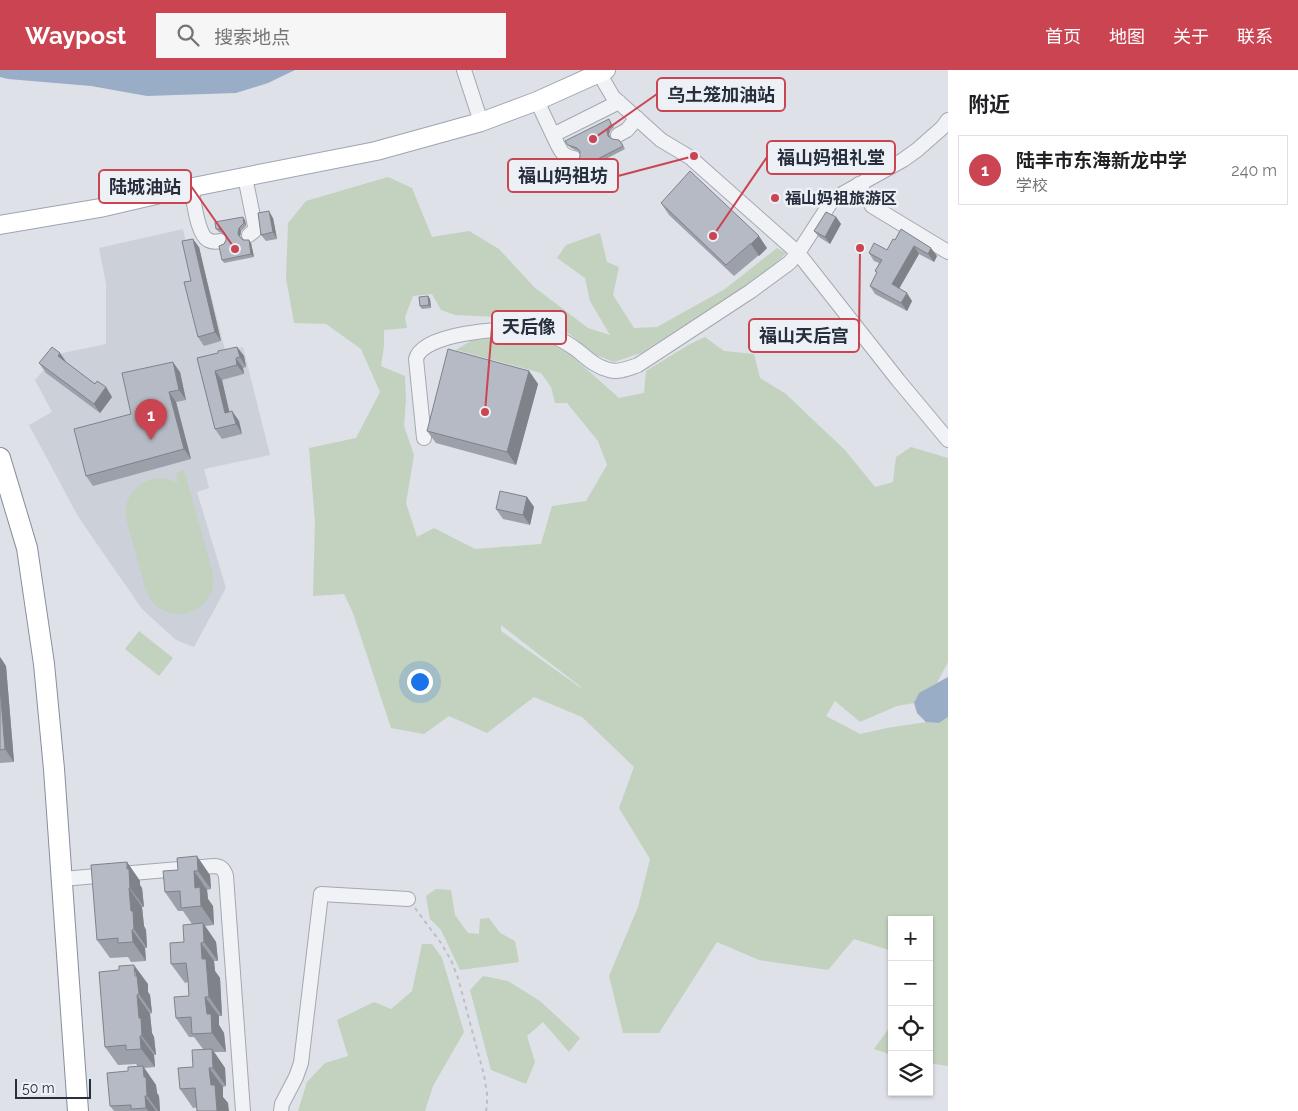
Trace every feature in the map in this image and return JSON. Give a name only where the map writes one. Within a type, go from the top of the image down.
[{"type":"highway","points":[[0,458],[27,548],[43,654],[53,760],[78,1111]]},
{"type":"main road","points":[[0,225],[100,208],[376,151],[481,122],[537,101],[603,72]]},
{"type":"street","points":[[465,71],[481,122]]},
{"type":"street","points":[[603,72],[613,97],[660,140],[692,159],[798,253],[948,440]]},
{"type":"street","points":[[537,101],[562,154],[574,158]]},
{"type":"street","points":[[553,134],[619,102]]},
{"type":"street","points":[[618,135],[627,130],[637,118]]},
{"type":"street","points":[[424,438],[416,359],[417,354],[422,349],[434,342],[452,336],[483,330],[527,329],[549,334],[565,341],[601,368],[611,371],[623,370],[638,365],[751,291],[789,263],[798,253],[833,199],[918,150],[948,120]]},
{"type":"street","points":[[244,177],[255,226],[254,231],[249,234]]},
{"type":"street","points":[[859,184],[872,206],[948,252]]},
{"type":"street","points":[[191,188],[201,233],[208,241],[220,241]]},
{"type":"street","points":[[62,879],[214,866],[222,868],[226,876],[242,1111]]},
{"type":"street","points":[[281,1111],[282,1104],[301,1063],[321,894],[408,899]]},
{"type":"path","points":[[408,899],[441,943],[451,960],[458,978],[484,1075],[487,1093],[486,1111]]},
{"type":"shaded area","points":[[183,229],[195,285],[208,283],[225,350],[243,347],[270,455],[204,469],[209,488],[197,492],[226,588],[194,647],[176,640],[142,609],[79,518],[29,425],[52,412],[35,380],[58,354],[106,344],[106,284],[99,248]]},
{"type":"green space","points":[[388,177],[412,188],[432,237],[469,231],[499,249],[534,287],[588,328],[610,335],[590,301],[585,278],[557,258],[566,245],[600,233],[607,262],[619,267],[613,295],[634,328],[657,327],[725,289],[777,248],[786,253],[771,268],[744,287],[641,353],[614,362],[596,355],[567,332],[522,318],[455,315],[441,310],[432,294],[413,296],[405,317],[407,328],[384,330],[381,366],[405,376],[404,426],[414,455],[406,503],[417,537],[434,528],[475,549],[541,544],[552,506],[586,501],[607,465],[598,441],[567,403],[555,403],[551,387],[541,373],[456,350],[472,340],[501,337],[538,338],[566,351],[619,398],[644,393],[646,371],[705,337],[724,351],[754,354],[760,378],[786,394],[845,450],[875,487],[893,482],[896,457],[911,447],[948,458],[948,662],[937,683],[920,693],[914,703],[897,706],[860,722],[835,701],[826,716],[860,734],[926,722],[939,723],[948,717],[948,1066],[933,1064],[933,916],[888,916],[888,950],[854,939],[828,970],[759,960],[717,942],[659,1033],[623,1033],[609,976],[638,907],[650,859],[619,808],[634,767],[582,717],[534,697],[487,733],[449,716],[424,734],[391,728],[353,613],[344,594],[313,596],[315,522],[309,448],[356,438],[380,392],[361,349],[326,324],[294,323],[286,278],[288,223],[306,201]],"holes":[[[501,625],[581,687],[501,631]]]},
{"type":"green space","points":[[184,470],[213,574],[213,586],[206,601],[200,607],[193,611],[177,614],[158,607],[146,591],[126,519],[126,510],[131,494],[141,484],[160,478],[178,483],[176,473]]},
{"type":"green space","points":[[139,631],[173,658],[159,676],[125,649]]},
{"type":"green space","points":[[436,889],[451,890],[455,915],[468,933],[479,934],[480,919],[489,918],[500,933],[515,941],[519,962],[460,970],[441,930],[430,919],[426,896]]},
{"type":"green space","points":[[422,944],[432,944],[442,958],[464,1032],[433,1086],[425,1111],[298,1111],[307,1082],[325,1063],[348,1056],[337,1020],[374,1002],[391,1009],[412,991]]},
{"type":"green space","points":[[483,976],[508,981],[540,1001],[580,1038],[569,1052],[543,1022],[527,1036],[535,1062],[526,1084],[491,1070],[470,990]]},
{"type":"green space","points":[[888,1030],[888,1054],[874,1049]]},
{"type":"water","points":[[0,70],[295,70],[268,83],[236,93],[147,96],[91,86],[8,79],[0,77]]},
{"type":"water","points":[[948,677],[948,717],[939,723],[926,722],[917,713],[914,703],[919,693]]},
{"type":"building","points":[[609,119],[611,124],[607,131],[608,136],[619,140],[623,146],[578,169],[575,163],[579,160],[580,151],[568,145],[565,141]]},
{"type":"building","points":[[690,171],[759,236],[726,265],[661,203]]},
{"type":"building","points":[[269,211],[273,232],[261,235],[258,213]]},
{"type":"building","points":[[826,212],[836,217],[825,237],[814,231]]},
{"type":"building","points":[[243,217],[244,223],[239,228],[238,234],[243,240],[249,240],[251,254],[222,260],[219,246],[224,244],[226,236],[220,229],[216,229],[215,222]]},
{"type":"building","points":[[901,229],[931,248],[928,254],[914,246],[892,284],[907,293],[901,303],[870,286],[877,272],[875,271],[882,260],[869,253],[874,243],[887,250]]},
{"type":"building","points":[[193,239],[215,332],[198,337],[184,282],[191,281],[182,241]]},
{"type":"building","points":[[428,296],[429,305],[420,306],[419,297]]},
{"type":"building","points":[[52,347],[60,353],[58,356],[95,384],[97,381],[106,387],[94,404],[39,363]]},
{"type":"building","points":[[237,347],[240,357],[236,358],[237,365],[215,371],[225,413],[232,411],[236,424],[215,429],[197,358]]},
{"type":"building","points":[[448,349],[529,371],[507,452],[427,431]]},
{"type":"building","points":[[173,362],[179,390],[169,392],[184,449],[86,476],[74,429],[131,414],[122,373]]},
{"type":"building","points":[[500,491],[527,497],[523,515],[496,509]]},
{"type":"building","points":[[0,687],[5,749],[0,750]]},
{"type":"building","points":[[197,856],[198,871],[194,871],[195,888],[200,887],[201,906],[181,908],[180,891],[165,892],[163,871],[178,870],[177,858]]},
{"type":"building","points":[[127,862],[131,911],[133,911],[133,942],[118,943],[118,938],[97,940],[91,865]]},
{"type":"building","points":[[203,923],[204,942],[201,943],[202,959],[206,959],[209,997],[205,997],[207,1014],[211,1014],[212,1033],[192,1034],[191,1017],[176,1018],[174,997],[189,996],[188,979],[186,963],[171,964],[170,943],[184,942],[183,925]]},
{"type":"building","points":[[134,965],[139,994],[137,995],[139,1018],[141,1018],[141,1049],[126,1050],[126,1045],[105,1047],[99,972],[119,970],[119,966]]},
{"type":"building","points":[[212,1049],[213,1068],[209,1068],[211,1085],[215,1085],[217,1111],[197,1111],[195,1088],[180,1089],[178,1068],[193,1067],[192,1050]]},
{"type":"building","points":[[143,1066],[144,1077],[146,1077],[146,1108],[131,1109],[131,1105],[110,1106],[107,1073],[128,1071],[128,1067]]},
{"type":"place","name":"乌土笼加油站","points":[[593,139]]},
{"type":"place","name":"福山妈祖坊","points":[[694,156]]},
{"type":"place","name":"福山妈祖旅游区","points":[[775,198]]},
{"type":"place","name":"福山妈祖礼堂","points":[[713,236]]},
{"type":"place","name":"福山天后宫","points":[[860,248]]},
{"type":"place","name":"陆城油站","points":[[235,249]]},
{"type":"place","name":"天后像","points":[[485,412]]},
{"type":"place","name":"陆丰市东海新龙中学","points":[[151,440]]}]
